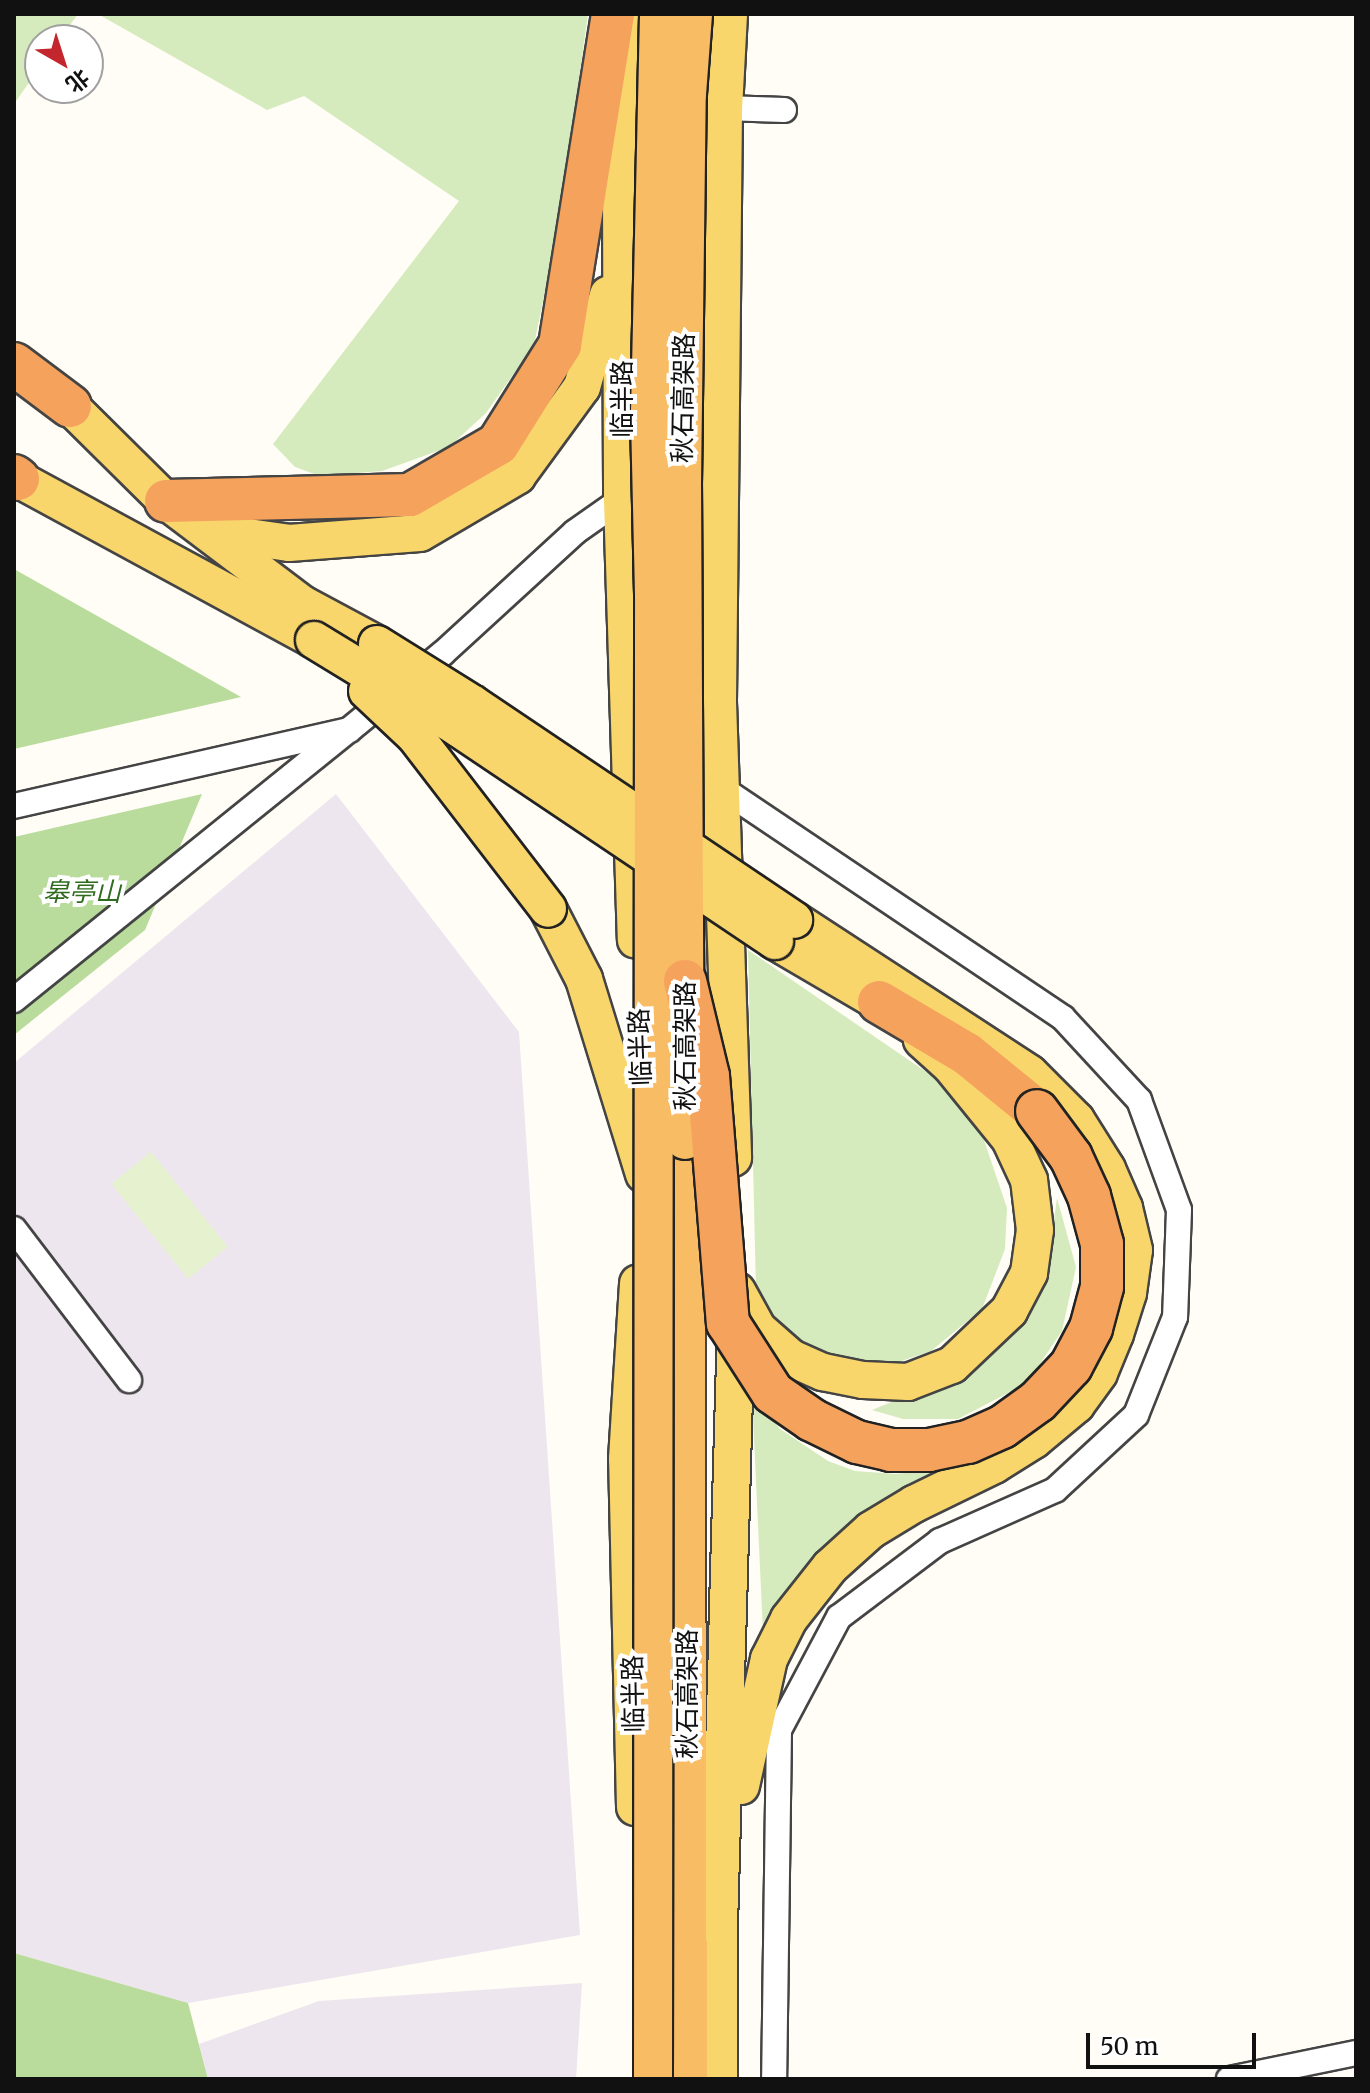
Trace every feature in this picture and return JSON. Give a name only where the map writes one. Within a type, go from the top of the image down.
[{"type":"highway","points":[[166,501],[410,495],[498,444],[560,345],[613,14]]},
{"type":"highway","name":"秋石高架路","points":[[653,2079],[654,594],[650,412],[659,14]]},
{"type":"highway","name":"秋石高架路","points":[[688,2079],[682,484],[687,94],[693,14]]},
{"type":"highway","points":[[14,364],[70,406]]},
{"type":"highway","points":[[685,981],[708,1076],[728,1323],[773,1393],[812,1420],[857,1442],[904,1450],[929,1450],[968,1442],[1002,1427],[1038,1401],[1071,1366],[1091,1328],[1102,1287],[1102,1244],[1089,1196],[1071,1157],[1037,1111],[967,1054],[879,1002]]},
{"type":"main road","name":"临半路","points":[[634,14],[621,195],[622,499],[644,1174],[627,1459],[646,2079]]},
{"type":"main road","points":[[719,2079],[719,1926],[737,1290],[721,788],[719,480],[724,108],[729,14]]},
{"type":"main road","points":[[166,501],[248,537],[289,543],[347,539],[420,533],[517,476],[582,387],[607,307],[621,195]]},
{"type":"main road","points":[[70,406],[166,501],[302,604],[377,644],[473,704],[879,1002],[950,1065],[1010,1139],[1029,1180],[1035,1230],[1029,1273],[1009,1311],[952,1365],[908,1382],[823,1372],[791,1358],[758,1329],[737,1290]]},
{"type":"main road","points":[[16,478],[314,640],[784,931],[1029,1073],[1076,1120],[1107,1169],[1124,1208],[1134,1250],[1128,1293],[1099,1373],[1076,1405],[1034,1440],[994,1465],[914,1504],[871,1530],[830,1567],[789,1619],[769,1659],[746,1753],[719,1926]]},
{"type":"main road","points":[[314,640],[415,736],[548,909],[584,979],[644,1174]]},
{"type":"street","points":[[724,108],[784,110]]},
{"type":"street","points":[[14,1000],[442,654],[575,532],[622,499],[719,480]]},
{"type":"street","points":[[14,806],[349,730]]},
{"type":"street","points":[[721,788],[1063,1018],[1139,1100],[1179,1210],[1175,1317],[1136,1415],[1055,1490],[940,1541],[839,1617],[779,1730],[774,2079]]},
{"type":"street","points":[[14,1229],[129,1380]]},
{"type":"street","points":[[1229,2079],[1356,2053]]},
{"type":"shaded area","points":[[336,794],[519,1032],[580,1935],[188,2003],[14,1953],[14,1063]]},
{"type":"shaded area","points":[[582,1983],[576,2079],[208,2079],[199,2044],[319,2001]]},
{"type":"green space","points":[[14,14],[78,14],[71,24],[24,24],[24,90],[14,104]]},
{"type":"green space","points":[[98,14],[588,14],[558,227],[534,345],[486,413],[449,447],[382,471],[320,476],[295,467],[273,444],[459,201],[304,96],[267,110]]},
{"type":"green space","points":[[14,569],[241,697],[14,749]]},
{"type":"green space","name":"皋亭山","points":[[202,794],[145,930],[14,1035],[14,837]]},
{"type":"green space","points":[[748,950],[935,1078],[964,1106],[984,1140],[1007,1208],[1005,1249],[982,1309],[931,1351],[887,1366],[846,1364],[807,1349],[783,1328],[756,1290]]},
{"type":"green space","points":[[151,1152],[228,1247],[188,1279],[111,1184]]},
{"type":"green space","points":[[1057,1198],[1076,1267],[1062,1331],[1027,1383],[958,1419],[903,1419],[872,1410],[965,1372],[1007,1338],[1033,1300],[1048,1266]]},
{"type":"green space","points":[[752,1394],[780,1429],[828,1461],[855,1471],[896,1474],[952,1467],[836,1536],[785,1595],[763,1633]]},
{"type":"green space","points":[[14,1953],[188,2003],[208,2079],[14,2079]]}]
